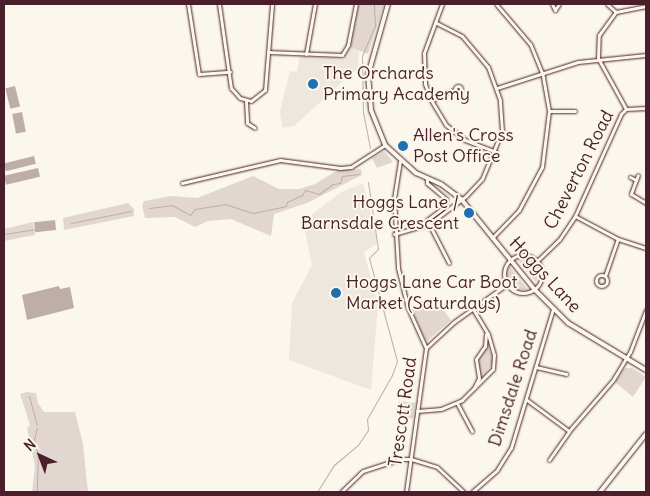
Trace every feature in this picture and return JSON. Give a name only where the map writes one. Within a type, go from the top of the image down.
[{"type":"street","points":[[188,4],[199,74],[230,72]]},
{"type":"street","points":[[219,4],[235,94],[246,101],[257,100],[265,90],[272,4]]},
{"type":"street","points":[[306,54],[315,4]]},
{"type":"street","points":[[268,52],[345,54],[356,4]]},
{"type":"street","points":[[182,183],[248,166],[289,160],[340,168],[351,167],[385,146],[371,110],[368,75],[388,4]]},
{"type":"street","points":[[442,4],[424,53],[425,84],[430,100],[446,125],[465,140],[496,152]]},
{"type":"street","points":[[492,238],[519,210],[538,174],[547,147],[550,112],[542,73],[522,32],[496,4]]},
{"type":"street","points":[[552,4],[555,10],[559,4]]},
{"type":"street","points":[[608,4],[616,12]]},
{"type":"street","points":[[598,58],[599,35],[616,12],[646,6]]},
{"type":"street","points":[[394,234],[429,224],[462,200],[482,179],[496,152],[502,131],[497,88],[475,48],[454,31],[435,22]]},
{"type":"street","points":[[497,88],[542,73],[598,58],[646,55]]},
{"type":"street","name":"Cheverton Road","points":[[536,261],[559,240],[575,216],[621,114],[626,109],[598,58]]},
{"type":"street","points":[[430,100],[456,90]]},
{"type":"street","points":[[246,101],[247,123],[255,128]]},
{"type":"street","points":[[626,109],[646,108]]},
{"type":"street","points":[[550,112],[575,111]]},
{"type":"street","name":"Hoggs Lane","points":[[385,146],[400,161],[462,200],[534,289],[568,323],[646,370]]},
{"type":"street","points":[[289,160],[290,154]]},
{"type":"street","name":"Trescott Road","points":[[400,161],[394,198],[394,234],[398,268],[408,308],[426,348],[406,492]]},
{"type":"street","points":[[638,175],[631,194],[646,204]]},
{"type":"street","points":[[630,177],[636,180]]},
{"type":"street","points":[[427,178],[427,184],[446,199],[443,208],[427,220],[449,262]]},
{"type":"street","points":[[575,216],[618,239],[646,248]]},
{"type":"street","points":[[605,276],[618,239]]},
{"type":"street","points":[[524,256],[536,261],[542,276],[534,289],[519,293],[507,284],[504,273],[511,260],[524,256]]},
{"type":"street","points":[[426,348],[507,284]]},
{"type":"street","points":[[417,411],[441,409],[457,403],[473,390],[495,362],[486,330],[473,309]]},
{"type":"street","name":"Dimsdale Road","points":[[472,492],[497,470],[505,459],[527,400],[553,309]]},
{"type":"street","points":[[548,460],[569,431],[613,380],[626,358],[646,310]]},
{"type":"street","points":[[473,390],[480,378],[476,359],[485,346],[486,330]]},
{"type":"street","points":[[536,367],[566,374]]},
{"type":"street","points":[[527,400],[569,431]]},
{"type":"street","points":[[457,403],[472,431]]},
{"type":"street","points":[[600,492],[646,434]]},
{"type":"street","points":[[341,492],[352,479],[374,465],[411,459],[437,467],[464,492]]},
{"type":"shaded area","points":[[359,4],[384,4],[368,54],[350,47]]},
{"type":"shaded area","name":"The Orchards Primary Academy","points":[[350,47],[359,50],[358,68],[294,126],[282,128],[280,111],[290,71],[297,72],[300,56],[343,59]]},
{"type":"shaded area","points":[[15,86],[20,106],[10,109],[5,88]]},
{"type":"shaded area","points":[[22,112],[26,132],[16,134],[12,114]]},
{"type":"shaded area","points":[[384,151],[393,162],[377,168],[372,158]]},
{"type":"shaded area","points":[[34,156],[36,164],[6,171],[4,163]]},
{"type":"shaded area","points":[[38,168],[40,177],[6,185],[4,176]]},
{"type":"shaded area","points":[[361,169],[362,175],[307,203],[274,214],[271,236],[231,219],[208,221],[195,227],[175,217],[145,218],[142,206],[144,201],[171,196],[197,198],[253,176],[279,189],[299,189],[315,184],[338,170]]},
{"type":"shaded area","name":"Hoggs Lane Car Boot Market (Saturdays)","points":[[363,183],[378,243],[364,252],[378,305],[371,390],[289,360],[292,303],[312,265],[303,221],[340,193]]},
{"type":"shaded area","points":[[128,203],[134,209],[134,216],[64,230],[63,218]]},
{"type":"shaded area","points":[[55,220],[56,230],[35,232],[34,222]]},
{"type":"shaded area","points":[[33,222],[35,235],[4,241],[4,229]]},
{"type":"shaded area","points":[[517,259],[527,259],[535,264],[539,273],[536,282]]},
{"type":"shaded area","points":[[509,266],[528,290],[518,290],[510,284],[507,275]]},
{"type":"shaded area","points":[[59,286],[60,289],[70,287],[74,308],[27,320],[22,295]]},
{"type":"shaded area","points":[[436,300],[451,320],[426,342],[411,308]]},
{"type":"shaded area","points":[[488,345],[494,362],[482,378],[477,362]]},
{"type":"shaded area","points":[[625,368],[632,368],[646,377],[633,397],[615,382]]},
{"type":"shaded area","points":[[27,392],[36,393],[38,403],[44,412],[75,412],[83,444],[88,492],[32,492],[35,466],[27,428],[30,425],[20,394]]},
{"type":"shaded area","points":[[399,401],[415,403],[413,419],[395,414]]},
{"type":"waterway","points":[[370,148],[363,113],[362,56],[375,25],[374,4]]},
{"type":"waterway","points":[[149,208],[172,205],[190,215],[195,209],[225,204],[253,213],[286,206],[287,202],[302,195],[305,190],[319,194],[333,184],[340,183],[342,176],[359,174]]},
{"type":"waterway","points":[[317,492],[334,465],[358,445],[368,430],[367,419],[392,375],[397,361],[369,258],[378,249],[368,182]]},
{"type":"waterway","points":[[71,223],[131,211]]},
{"type":"waterway","points":[[4,234],[35,229]]},
{"type":"waterway","points":[[29,396],[37,425]]},
{"type":"waterway","points":[[37,428],[34,439],[38,455],[37,492]]},
{"type":"place","name":"The Orchards Primary Academy","points":[[313,84]]},
{"type":"place","name":"Allen's Cross Post Office","points":[[403,146]]},
{"type":"place","name":"Hoggs Lane / Barnsdale Crescent","points":[[469,213]]},
{"type":"place","name":"Hoggs Lane Car Boot Market (Saturdays)","points":[[336,293]]}]
